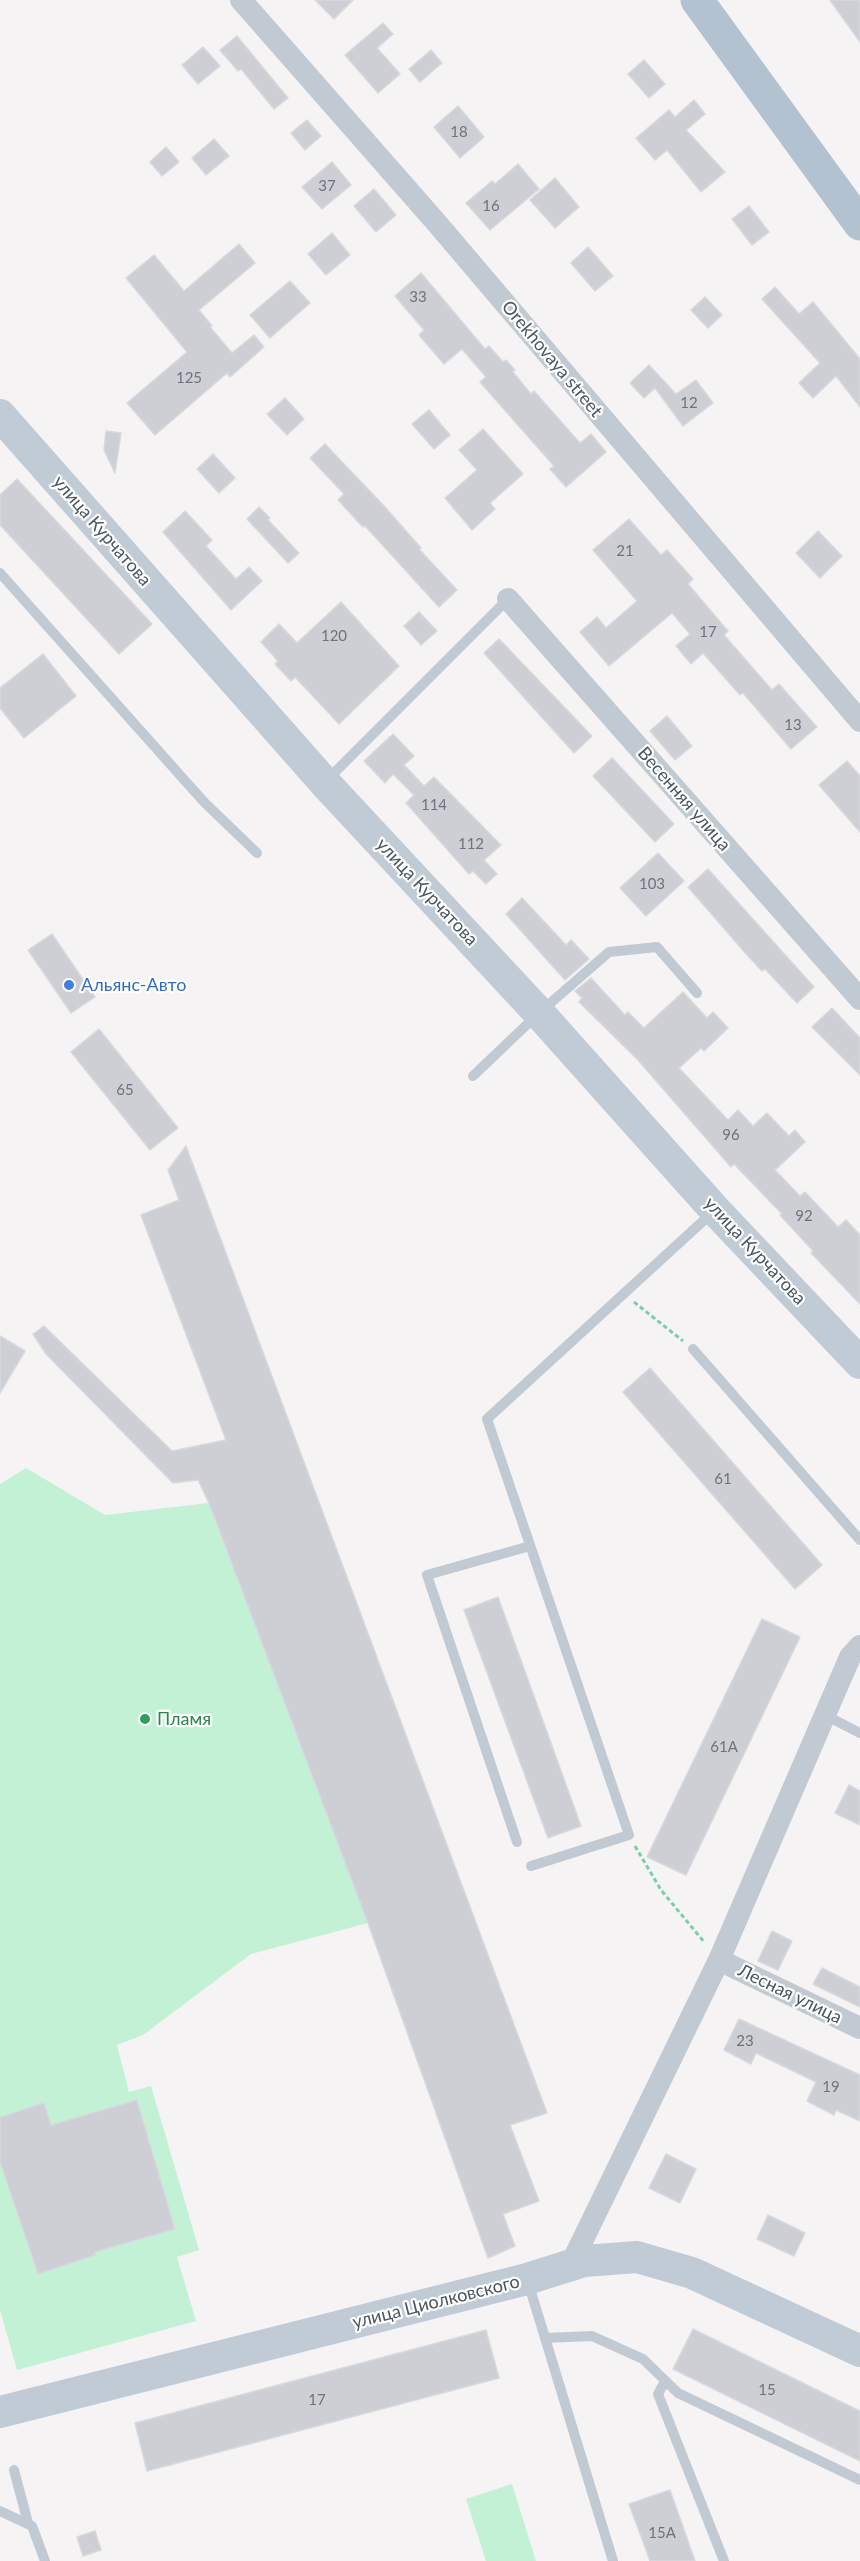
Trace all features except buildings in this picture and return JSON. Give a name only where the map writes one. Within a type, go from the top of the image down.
[{"type":"main road","points":[[697,0],[860,224]]},
{"type":"main road","points":[[722,0],[860,188]]},
{"type":"street","name":"Orekhovaya street","points":[[241,0],[435,221],[860,721]]},
{"type":"street","name":"улица Курчатова","points":[[0,415],[324,782],[539,1013],[715,1210],[860,1363]]},
{"type":"street","name":"Весенняя улица","points":[[508,599],[860,999]]},
{"type":"street","points":[[570,2266],[719,1960],[850,1657],[860,1646]]},
{"type":"street","name":"Лесная улица","points":[[719,1960],[860,2028]]},
{"type":"street","name":"улица Циолковского","points":[[0,2412],[527,2279],[584,2261],[637,2257],[692,2273],[860,2351]]},
{"type":"lane","points":[[0,573],[204,802],[257,853]]},
{"type":"lane","points":[[324,782],[508,599]]},
{"type":"lane","points":[[473,1076],[539,1013],[609,952],[657,947],[697,993]]},
{"type":"lane","points":[[531,1866],[628,1835],[487,1419],[715,1210]]},
{"type":"lane","points":[[693,1349],[860,1540]]},
{"type":"lane","points":[[517,1842],[427,1575],[530,1546]]},
{"type":"lane","points":[[825,1715],[860,1733]]},
{"type":"lane","points":[[527,2279],[613,2561]]},
{"type":"lane","points":[[545,2338],[592,2336],[643,2359],[678,2393],[860,2480]]},
{"type":"lane","points":[[665,2381],[658,2394],[724,2561]]},
{"type":"lane","points":[[14,2470],[28,2523],[34,2530],[45,2561]]},
{"type":"lane","points":[[0,2511],[28,2523]]},
{"type":"path","points":[[624,1294],[693,1349]]},
{"type":"path","points":[[628,1835],[661,1890],[719,1960]]},
{"type":"green space","name":"Пламя","points":[[26,1468],[105,1515],[209,1503],[368,1923],[251,1954],[143,2035],[117,2045],[129,2092],[151,2086],[199,2250],[177,2257],[196,2321],[17,2370],[0,2310],[0,1484]]},
{"type":"green space","points":[[512,2484],[536,2561],[486,2561],[466,2499]]},
{"type":"place","name":"Альянс-Авто","points":[[69,985]]},
{"type":"place","name":"Пламя","points":[[145,1719]]}]
